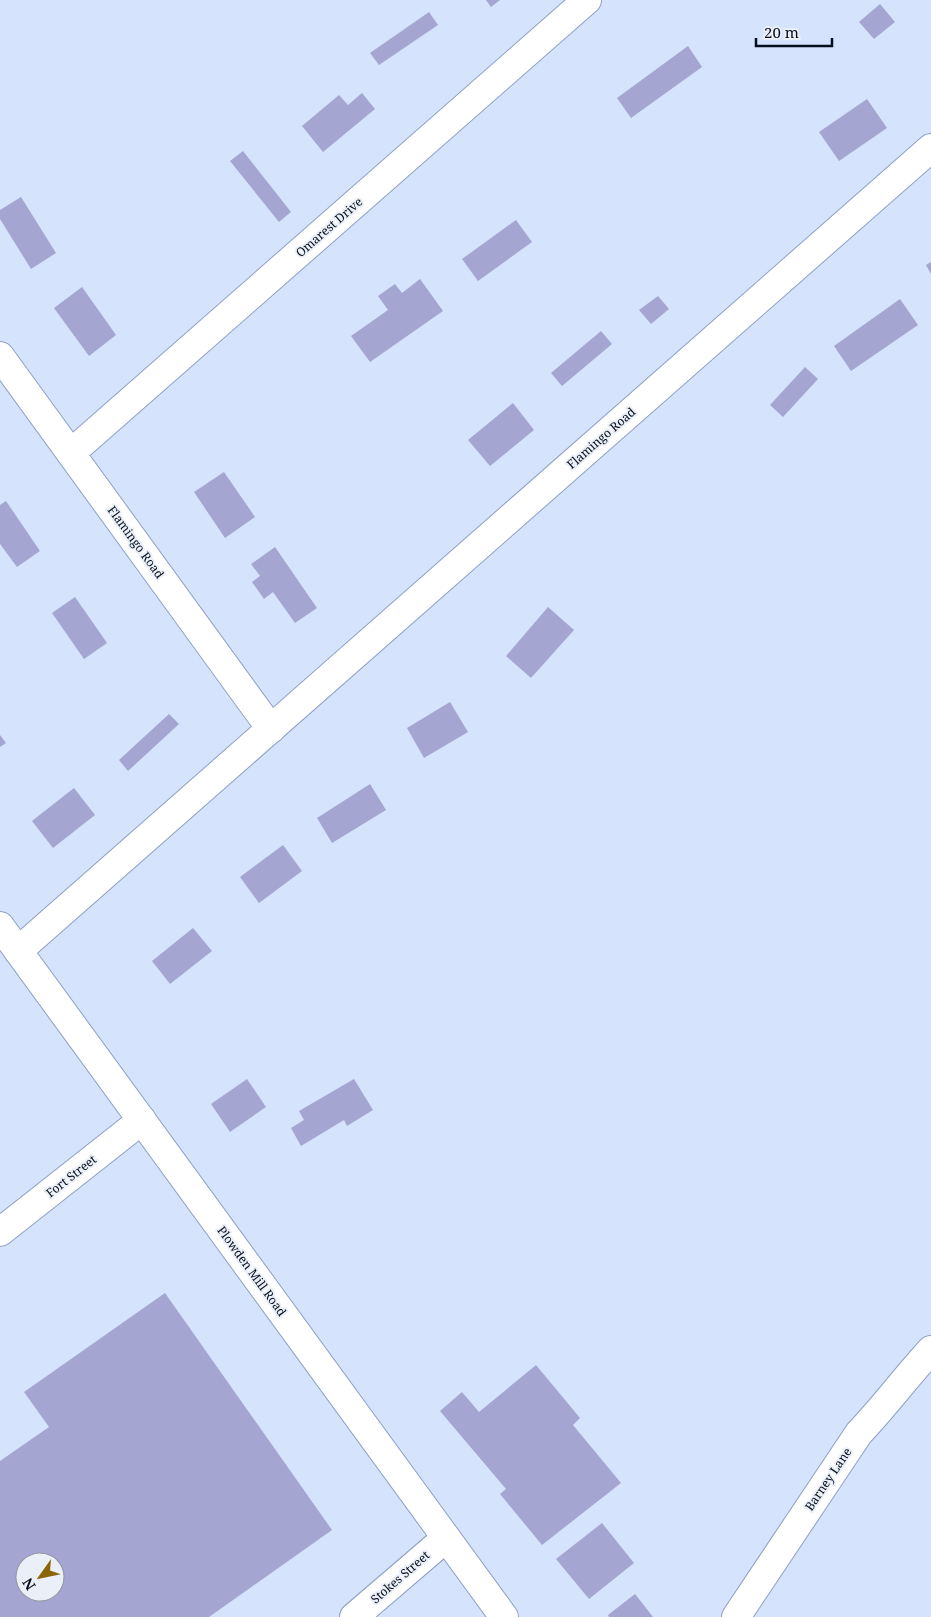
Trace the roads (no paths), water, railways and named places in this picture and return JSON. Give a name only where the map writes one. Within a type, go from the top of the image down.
[{"type":"street","name":"Omarest Drive","points":[[71,453],[587,0]]},
{"type":"street","name":"Flamingo Road","points":[[18,951],[931,148]]},
{"type":"street","name":"Flamingo Road","points":[[0,356],[271,728]]},
{"type":"street","name":"Plowden Mill Road","points":[[0,926],[504,1617]]},
{"type":"street","name":"Fort Street","points":[[0,1232],[142,1120]]},
{"type":"street","name":"Barney Lane","points":[[736,1617],[858,1433],[884,1407],[910,1373],[931,1350]]},
{"type":"street","name":"Stokes Street","points":[[354,1617],[446,1538]]}]
